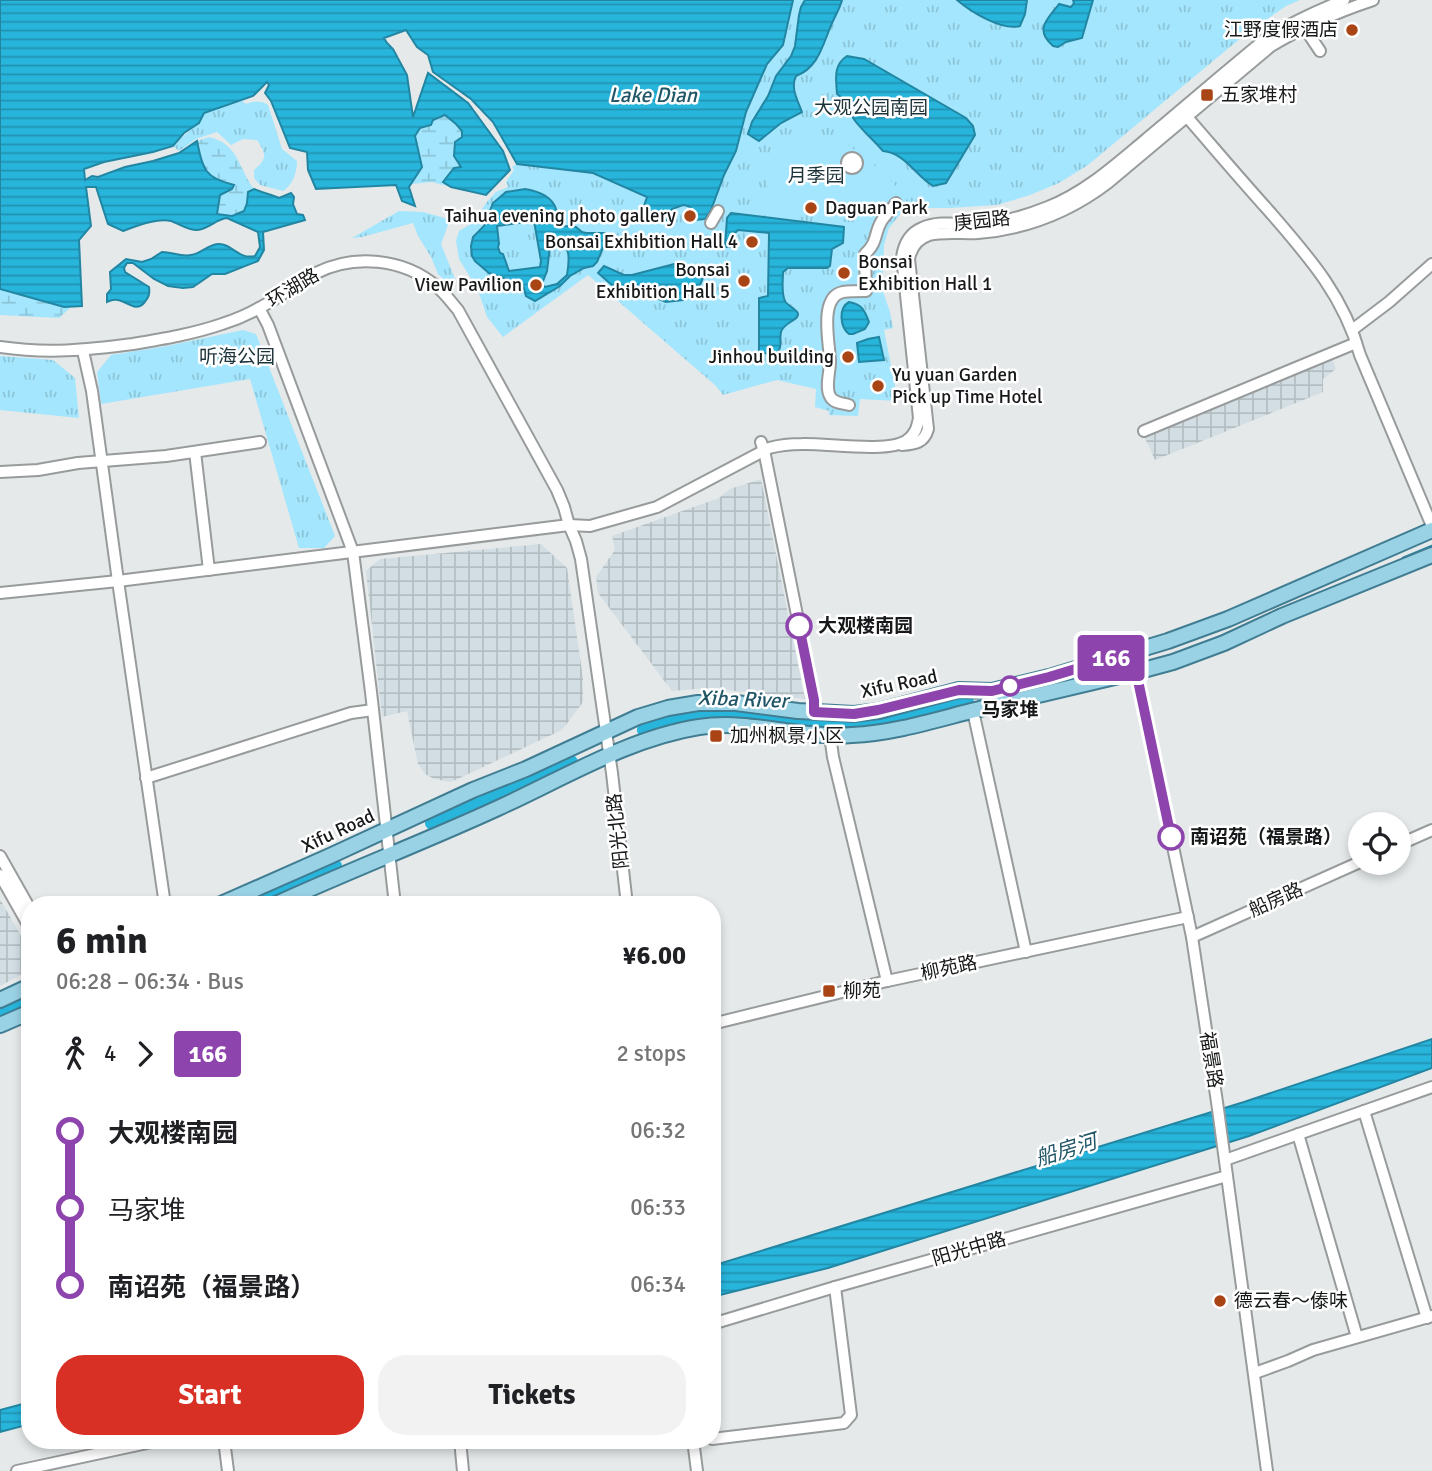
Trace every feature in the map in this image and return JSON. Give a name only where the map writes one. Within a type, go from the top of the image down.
[{"type":"main road","name":"Xifu Road","points":[[239,896],[638,717],[698,703],[736,703],[854,714],[959,690],[992,691],[1132,652],[1228,619],[1432,528]]},
{"type":"main road","points":[[294,896],[655,739],[699,727],[723,725],[850,736],[903,728],[1173,662],[1432,555]]},
{"type":"main road","points":[[0,1000],[21,990]]},
{"type":"main road","points":[[0,1025],[21,1016]]},
{"type":"street","name":"庚园路","points":[[899,445],[914,435],[919,418],[902,257],[912,234],[934,225],[1009,220],[1052,206],[1075,194],[1105,174],[1267,38],[1290,23],[1344,0]]},
{"type":"street","points":[[0,593],[569,525],[590,526],[657,508],[762,446],[804,443],[873,447],[914,444],[923,440],[928,429],[909,259],[918,242],[925,236],[934,234],[980,233],[1011,228],[1046,219],[1067,209],[1094,193],[1271,46],[1318,20],[1373,0]]},
{"type":"street","points":[[1304,27],[1320,51]]},
{"type":"street","points":[[1187,117],[1310,258],[1334,293],[1352,330],[1432,528]]},
{"type":"street","points":[[849,405],[834,402],[828,391],[830,362],[827,310],[833,298],[841,292],[866,291],[865,254],[872,247],[880,224],[897,203]]},
{"type":"street","points":[[711,223],[718,211]]},
{"type":"street","name":"环湖路","points":[[0,347],[39,351],[83,351],[196,332],[223,324],[259,308],[314,274],[351,262],[390,264],[407,269],[435,285],[458,310],[557,490],[564,508],[581,559],[606,732]]},
{"type":"street","points":[[1352,330],[1380,310],[1432,264]]},
{"type":"street","points":[[259,308],[268,325],[352,552],[394,896]]},
{"type":"street","points":[[1144,431],[1356,343]]},
{"type":"street","points":[[83,351],[92,391],[164,896]]},
{"type":"street","points":[[0,472],[195,452],[260,442]]},
{"type":"street","points":[[762,446],[814,700],[814,712]]},
{"type":"street","points":[[195,452],[209,570]]},
{"type":"street","name":"福景路","points":[[1132,652],[1192,937],[1267,1471]]},
{"type":"street","points":[[146,778],[351,713],[373,710]]},
{"type":"street","points":[[973,711],[1027,952]]},
{"type":"street","name":"阳光北路","points":[[606,732],[626,896]]},
{"type":"street","points":[[830,735],[887,981]]},
{"type":"street","points":[[1411,839],[1432,830]]},
{"type":"street","points":[[0,856],[23,896]]},
{"type":"street","name":"船房路","points":[[1192,937],[1348,867]]},
{"type":"street","points":[[0,875],[21,912]]},
{"type":"street","name":"柳苑路","points":[[721,1022],[887,981],[1188,917]]},
{"type":"street","points":[[1225,1160],[1432,1087]]},
{"type":"street","points":[[1255,1373],[1313,1350],[1429,1317],[1364,1111]]},
{"type":"street","points":[[1298,1134],[1357,1337]]},
{"type":"street","name":"阳光中路","points":[[721,1321],[1227,1176]]},
{"type":"street","points":[[721,1438],[844,1423],[851,1415],[835,1287]]},
{"type":"street","points":[[17,1471],[120,1449]]},
{"type":"street","points":[[225,1449],[228,1471]]},
{"type":"street","points":[[461,1449],[463,1471]]},
{"type":"street","points":[[694,1449],[696,1471]]},
{"type":"shaded area","points":[[1332,359],[1336,369],[1323,379],[1323,392],[1155,460],[1144,436]]},
{"type":"shaded area","points":[[761,479],[805,699],[708,688],[672,691],[598,593],[596,577],[615,550],[612,536],[719,498],[730,489]]},
{"type":"shaded area","points":[[541,544],[567,568],[583,678],[583,702],[562,730],[451,782],[434,779],[425,774],[418,764],[407,711],[382,717],[366,571],[380,559]]},
{"type":"shaded area","points":[[0,899],[21,936],[21,975],[0,986]]},
{"type":"green space","name":"大观公园南园","points":[[793,0],[1300,0],[1286,6],[1242,37],[1088,165],[1059,183],[997,205],[911,208],[901,213],[889,228],[884,245],[880,283],[893,328],[884,330],[898,401],[860,399],[858,416],[829,415],[829,411],[815,407],[816,389],[777,380],[723,395],[588,275],[503,337],[487,317],[478,290],[459,259],[456,241],[459,231],[474,222],[496,192],[508,187],[506,182],[514,170],[512,167],[517,164],[594,173],[647,197],[668,216],[673,208],[680,205],[695,212],[724,175],[736,151],[746,112],[767,64],[783,45]]},
{"type":"green space","points":[[241,100],[246,104],[263,102],[268,105],[282,149],[297,161],[294,178],[283,191],[260,185],[254,178],[254,170],[264,156],[257,140],[243,139],[231,145],[217,132],[196,139],[179,151],[173,146],[194,127],[204,113]]},
{"type":"green space","points":[[445,115],[462,131],[461,167],[443,182],[451,187],[432,182],[411,184],[422,167],[415,136],[420,128],[431,125],[433,120]]},
{"type":"green space","name":"月季园","points":[[798,129],[847,144],[885,174],[900,191],[873,222],[769,211],[767,167],[788,136]]},
{"type":"green space","points":[[209,137],[219,140],[232,151],[254,189],[248,192],[244,211],[232,216],[217,214],[220,195],[232,189],[216,180],[204,166],[197,141]]},
{"type":"green space","points":[[399,211],[423,212],[452,220],[441,244],[455,279],[450,285],[438,274],[413,223],[352,238]]},
{"type":"green space","points":[[0,289],[64,307],[72,306],[59,318],[0,315]]},
{"type":"green space","name":"听海公园","points":[[243,330],[256,334],[335,536],[324,548],[299,548],[250,379],[101,404],[97,372],[111,355]]},
{"type":"green space","points":[[0,356],[53,360],[75,378],[79,418],[0,410]]},
{"type":"water","name":"Lake Dian","points":[[0,0],[793,0],[783,45],[767,64],[746,112],[736,151],[705,219],[695,220],[689,206],[683,205],[672,209],[667,220],[647,216],[643,209],[647,197],[593,173],[517,164],[493,122],[471,99],[433,72],[428,55],[417,47],[406,30],[384,38],[407,75],[413,117],[428,73],[468,103],[503,151],[510,170],[486,195],[451,187],[443,182],[454,168],[461,167],[454,156],[455,142],[462,137],[462,131],[445,115],[433,120],[431,125],[420,128],[415,136],[422,167],[409,187],[415,206],[402,201],[396,185],[316,189],[308,170],[307,152],[290,148],[271,101],[265,93],[269,85],[267,82],[253,96],[204,113],[199,123],[184,133],[173,146],[84,169],[85,180],[179,153],[197,141],[201,159],[211,176],[234,185],[220,195],[217,214],[232,216],[244,211],[248,192],[254,189],[279,198],[291,193],[297,214],[303,215],[305,220],[263,232],[264,250],[258,261],[225,274],[212,274],[193,287],[168,286],[133,263],[127,263],[125,272],[149,287],[146,301],[135,307],[122,301],[107,302],[107,294],[111,289],[110,272],[126,259],[142,262],[162,252],[191,255],[218,244],[244,256],[255,256],[260,247],[258,232],[227,218],[197,230],[165,220],[123,231],[108,224],[96,187],[86,187],[91,226],[79,240],[82,306],[64,307],[0,289]]},
{"type":"water","points":[[805,0],[842,0],[816,60],[796,76],[794,81],[795,94],[802,112],[781,123],[759,141],[748,134],[776,76],[791,56],[801,7]]},
{"type":"water","points":[[957,0],[1027,0],[1020,26],[1013,27],[987,19]]},
{"type":"water","points":[[1073,0],[1093,0],[1082,38],[1058,47],[1053,46],[1044,35],[1044,25],[1059,4],[1071,7]]},
{"type":"water","points":[[847,56],[864,59],[966,118],[973,126],[975,135],[946,183],[933,186],[904,160],[883,151],[856,123],[853,118],[856,108],[837,94],[837,68]]},
{"type":"water","points":[[525,189],[539,193],[554,204],[564,226],[576,227],[586,233],[605,233],[605,243],[597,262],[570,276],[560,286],[535,301],[526,296],[523,285],[489,273],[475,261],[471,246],[473,237],[484,226],[493,203],[506,192]],"holes":[[[534,221],[540,267],[509,271],[498,247],[497,226]],[[556,241],[567,249],[567,275],[557,284],[545,287],[542,284],[547,271],[550,247]]]},
{"type":"water","points":[[731,213],[844,227],[843,243],[832,249],[830,266],[788,268],[783,272],[784,298],[798,315],[782,329],[777,354],[759,353],[759,298],[768,296],[769,233],[738,230],[735,233],[734,247],[725,247],[727,218]]},
{"type":"water","points":[[678,263],[703,278],[700,285],[683,300],[666,302],[646,294],[621,293],[598,273],[604,266],[624,275],[632,275]]},
{"type":"water","points":[[849,302],[862,309],[869,322],[865,329],[853,334],[846,331],[842,318],[843,309]]},
{"type":"water","points":[[879,337],[884,360],[859,362],[857,343]]},
{"type":"water","points":[[1432,1039],[1432,1068],[1249,1136],[828,1268],[721,1295],[721,1263],[1244,1102]]},
{"type":"water","points":[[21,1404],[21,1426],[0,1432],[0,1410]]},
{"type":"waterway","points":[[1403,558],[1432,546]]},
{"type":"waterway","name":"Xiba River","points":[[644,730],[680,719],[738,715],[824,726],[852,726],[883,722],[967,702]]},
{"type":"waterway","name":"Xiba River","points":[[432,823],[571,762]]},
{"type":"waterway","name":"Xiba River","points":[[269,896],[335,866]]},
{"type":"waterway","name":"Xiba River","points":[[0,1015],[21,1006]]},
{"type":"bus line","name":"166","points":[[799,626],[814,712],[854,714],[959,690],[992,691],[1132,652],[1171,837]]},
{"type":"place","name":"江野度假酒店","points":[[1352,30]]},
{"type":"place","name":"五家堆村","points":[[1207,95]]},
{"type":"place","name":"Daguan Park","points":[[811,208]]},
{"type":"place","name":"Taihua evening photo gallery","points":[[690,216]]},
{"type":"place","name":"Bonsai Exhibition Hall 4","points":[[752,242]]},
{"type":"place","name":"Bonsai Exhibition Hall 1","points":[[844,273]]},
{"type":"place","name":"Bonsai Exhibition Hall 5","points":[[744,281]]},
{"type":"place","name":"View Pavilion","points":[[536,285]]},
{"type":"place","name":"Jinhou building","points":[[848,357]]},
{"type":"place","name":"Yu yuan Garden Pick up Time Hotel","points":[[878,386]]},
{"type":"place","name":"大观楼南园","points":[[799,626]]},
{"type":"place","name":"马家堆","points":[[1010,686]]},
{"type":"place","name":"加州枫景小区","points":[[716,736]]},
{"type":"place","name":"南诏苑（福景路）","points":[[1171,837]]},
{"type":"place","name":"柳苑","points":[[829,991]]},
{"type":"place","name":"德云春～傣味","points":[[1220,1301]]},
{"type":"water label","name":"船房河","points":[[1066,1150]]}]
